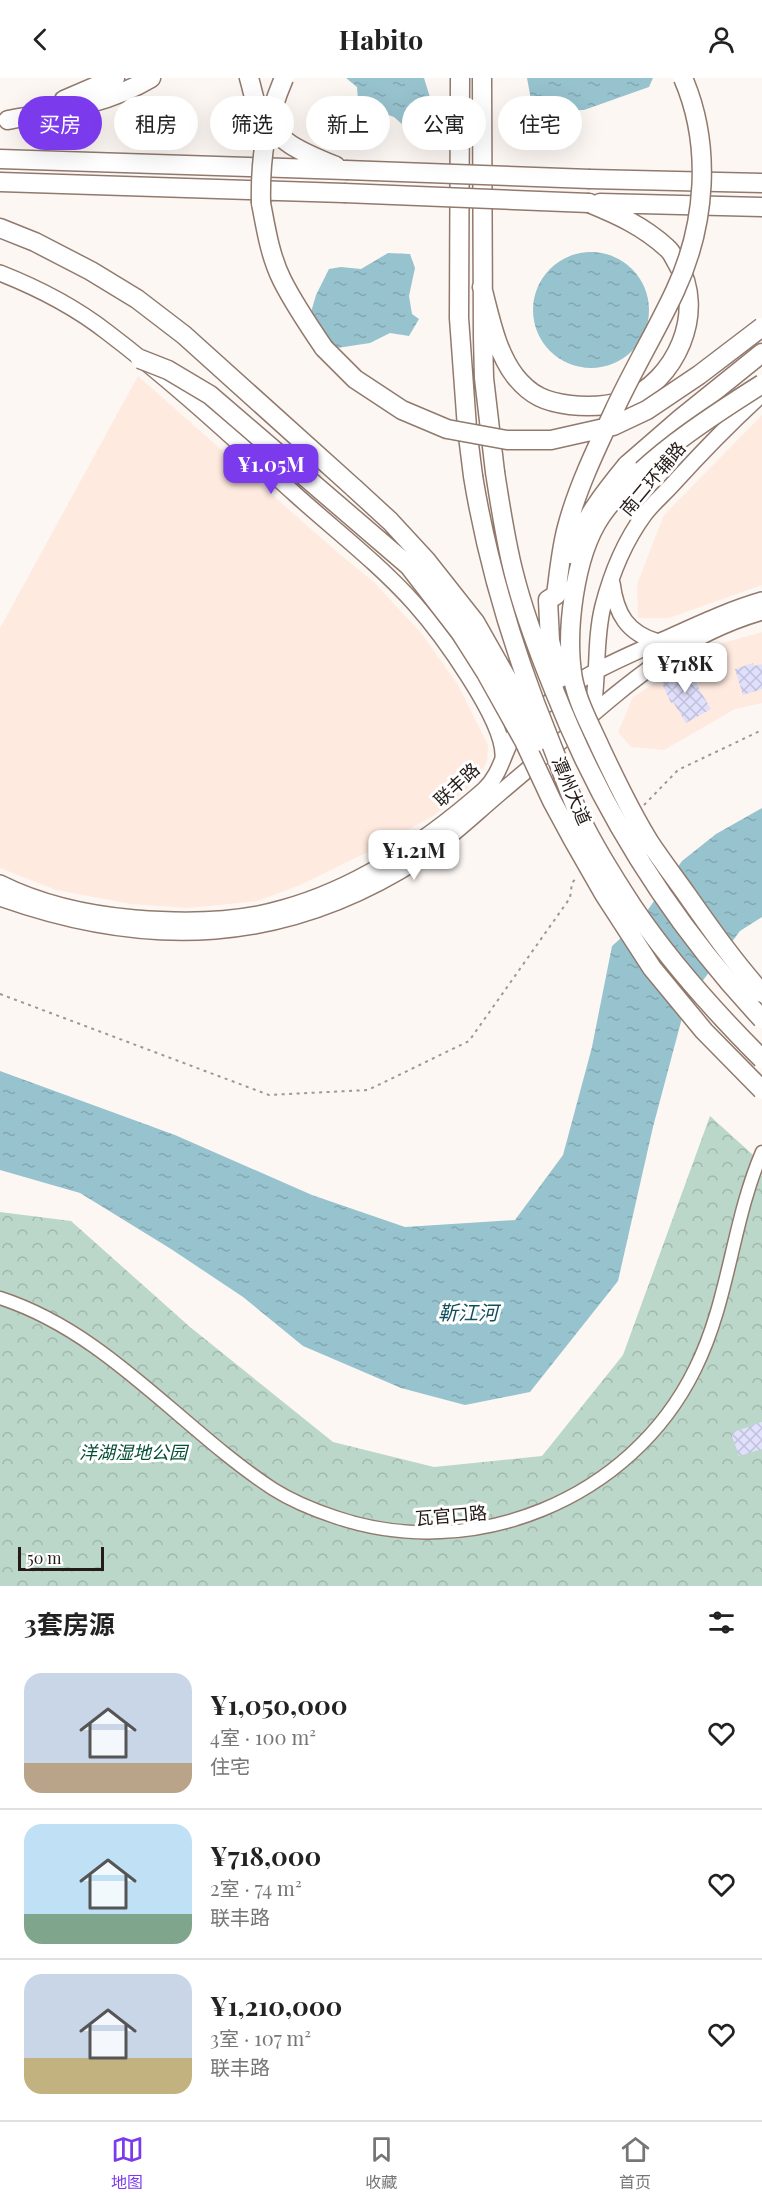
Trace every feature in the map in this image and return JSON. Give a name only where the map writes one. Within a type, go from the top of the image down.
[{"type":"highway","points":[[4,121],[83,93],[115,78]]},
{"type":"highway","points":[[4,121],[98,102],[138,86],[151,78]]},
{"type":"highway","points":[[249,78],[259,110],[278,135],[298,151],[345,170]]},
{"type":"highway","points":[[284,78],[274,102],[264,140],[261,179],[261,202],[267,237],[281,278],[298,310],[324,348],[355,380],[402,410],[447,429],[507,440],[551,440],[602,428],[647,410],[699,375],[762,327]]},
{"type":"highway","name":"潭州大道","points":[[482,78],[484,378],[495,472],[513,571],[535,644],[588,771],[615,821],[678,918],[717,968],[762,1019]]},
{"type":"highway","points":[[556,595],[567,528],[577,497],[614,410],[676,290],[696,230],[701,194],[702,159],[698,124],[683,78]]},
{"type":"highway","name":"潭州大道","points":[[460,82],[459,318],[467,428],[481,525],[508,628],[524,677],[581,819],[613,875],[655,938],[693,985],[762,1059]]},
{"type":"highway","points":[[0,159],[762,183]]},
{"type":"highway","points":[[0,182],[762,207]]},
{"type":"highway","points":[[482,287],[502,354],[516,376],[531,391],[548,402],[599,405],[624,400],[650,386],[670,365],[683,341],[689,297],[686,276],[669,249],[636,223],[589,203]]},
{"type":"highway","points":[[0,228],[35,242],[92,271],[184,334],[390,521],[426,560],[475,622],[517,696],[556,783],[586,875]]},
{"type":"highway","points":[[762,353],[627,465],[601,497],[579,531],[556,595],[548,600],[550,641],[565,693],[597,764],[609,786],[718,941],[762,993]]},
{"type":"highway","points":[[140,359],[168,370],[210,395],[409,566],[460,632],[500,697],[524,741],[586,875],[652,968],[704,1031],[762,1090]]},
{"type":"highway","points":[[650,842],[613,775],[581,706],[573,679],[570,644],[573,595],[585,552],[600,517],[626,487],[679,440],[762,384]]},
{"type":"main road","points":[[0,273],[62,302],[106,331],[380,568],[414,603],[462,666],[501,738],[504,750],[502,762]]},
{"type":"main road","name":"南二环辅路","points":[[592,715],[596,692],[597,635],[611,579],[625,547],[644,515],[714,438],[762,394]]},
{"type":"main road","points":[[611,579],[619,614],[635,633],[658,642]]},
{"type":"main road","name":"联丰路","points":[[0,883],[43,900],[79,910],[153,920],[194,921],[246,916],[283,908],[339,887],[412,847],[442,825],[487,787],[498,773],[514,734],[570,686],[597,669],[724,612],[762,600]]},
{"type":"main road","name":"联丰路","points":[[0,898],[37,912],[81,923],[167,933],[214,932],[276,923],[330,906],[383,881],[421,858],[456,831],[627,684],[681,647],[738,619],[762,612]]},
{"type":"main road","points":[[485,706],[492,713],[500,716],[510,717],[519,714],[588,662],[594,650],[597,635]]},
{"type":"street","points":[[0,1298],[38,1314],[81,1338],[128,1372],[248,1471],[298,1503],[348,1521],[401,1532],[458,1532],[485,1528],[556,1505],[597,1481],[640,1445],[676,1401],[693,1373],[713,1326],[751,1178],[762,1152]]},
{"type":"street","name":"瓦官口路","points":[[0,1304],[32,1316],[98,1355],[241,1473],[279,1500],[307,1514],[343,1527],[386,1536],[420,1539],[468,1536],[523,1524],[590,1492],[638,1456],[680,1409],[711,1349],[722,1316],[750,1201],[762,1168]]},
{"type":"path","points":[[645,805],[678,770],[762,730]]},
{"type":"path","points":[[0,994],[269,1095],[368,1090],[469,1041],[570,898],[572,883],[586,875]]},
{"type":"shaded area","points":[[138,376],[374,582],[422,634],[458,685],[488,745],[487,761],[482,772],[468,788],[433,816],[374,849],[300,885],[258,901],[188,908],[131,904],[56,890],[0,868],[0,628]]},
{"type":"shaded area","points":[[762,415],[762,585],[669,618],[638,618],[637,584],[664,515]]},
{"type":"shaded area","points":[[762,632],[762,703],[735,709],[664,750],[631,747],[618,732],[633,697],[712,646]]},
{"type":"green space","name":"洋湖湿地公园","points":[[710,1116],[762,1163],[762,1586],[0,1586],[0,1212],[71,1221],[190,1327],[333,1442],[434,1467],[542,1456],[623,1355]]},
{"type":"water","points":[[346,78],[424,78],[430,96],[402,96],[402,124],[390,116],[390,96],[358,96],[357,87]]},
{"type":"water","points":[[527,78],[653,78],[649,87],[584,110],[582,110],[582,96],[530,96]]},
{"type":"water","points":[[591,252],[613,256],[632,269],[645,288],[649,310],[645,332],[632,351],[613,364],[591,368],[569,364],[550,351],[537,332],[533,310],[537,288],[550,269],[569,256]]},
{"type":"water","points":[[388,253],[410,254],[415,268],[409,296],[412,314],[419,319],[409,336],[390,333],[370,343],[337,348],[319,341],[309,319],[316,295],[329,269],[341,267],[361,269]]},
{"type":"water","name":"靳江河","points":[[762,808],[762,917],[740,931],[686,1003],[653,1127],[618,1281],[530,1392],[465,1405],[401,1388],[303,1346],[243,1297],[80,1193],[0,1170],[0,1071],[175,1135],[312,1195],[405,1227],[515,1220],[563,1155],[592,1047],[612,946],[640,921],[682,861],[716,834]]},
{"type":"building","points":[[753,663],[754,666],[762,664],[762,689],[743,695],[735,669]]},
{"type":"building","points":[[689,665],[711,709],[686,723],[673,702],[671,703],[660,679]]},
{"type":"building","points":[[762,1422],[762,1449],[739,1456],[731,1433]]}]
